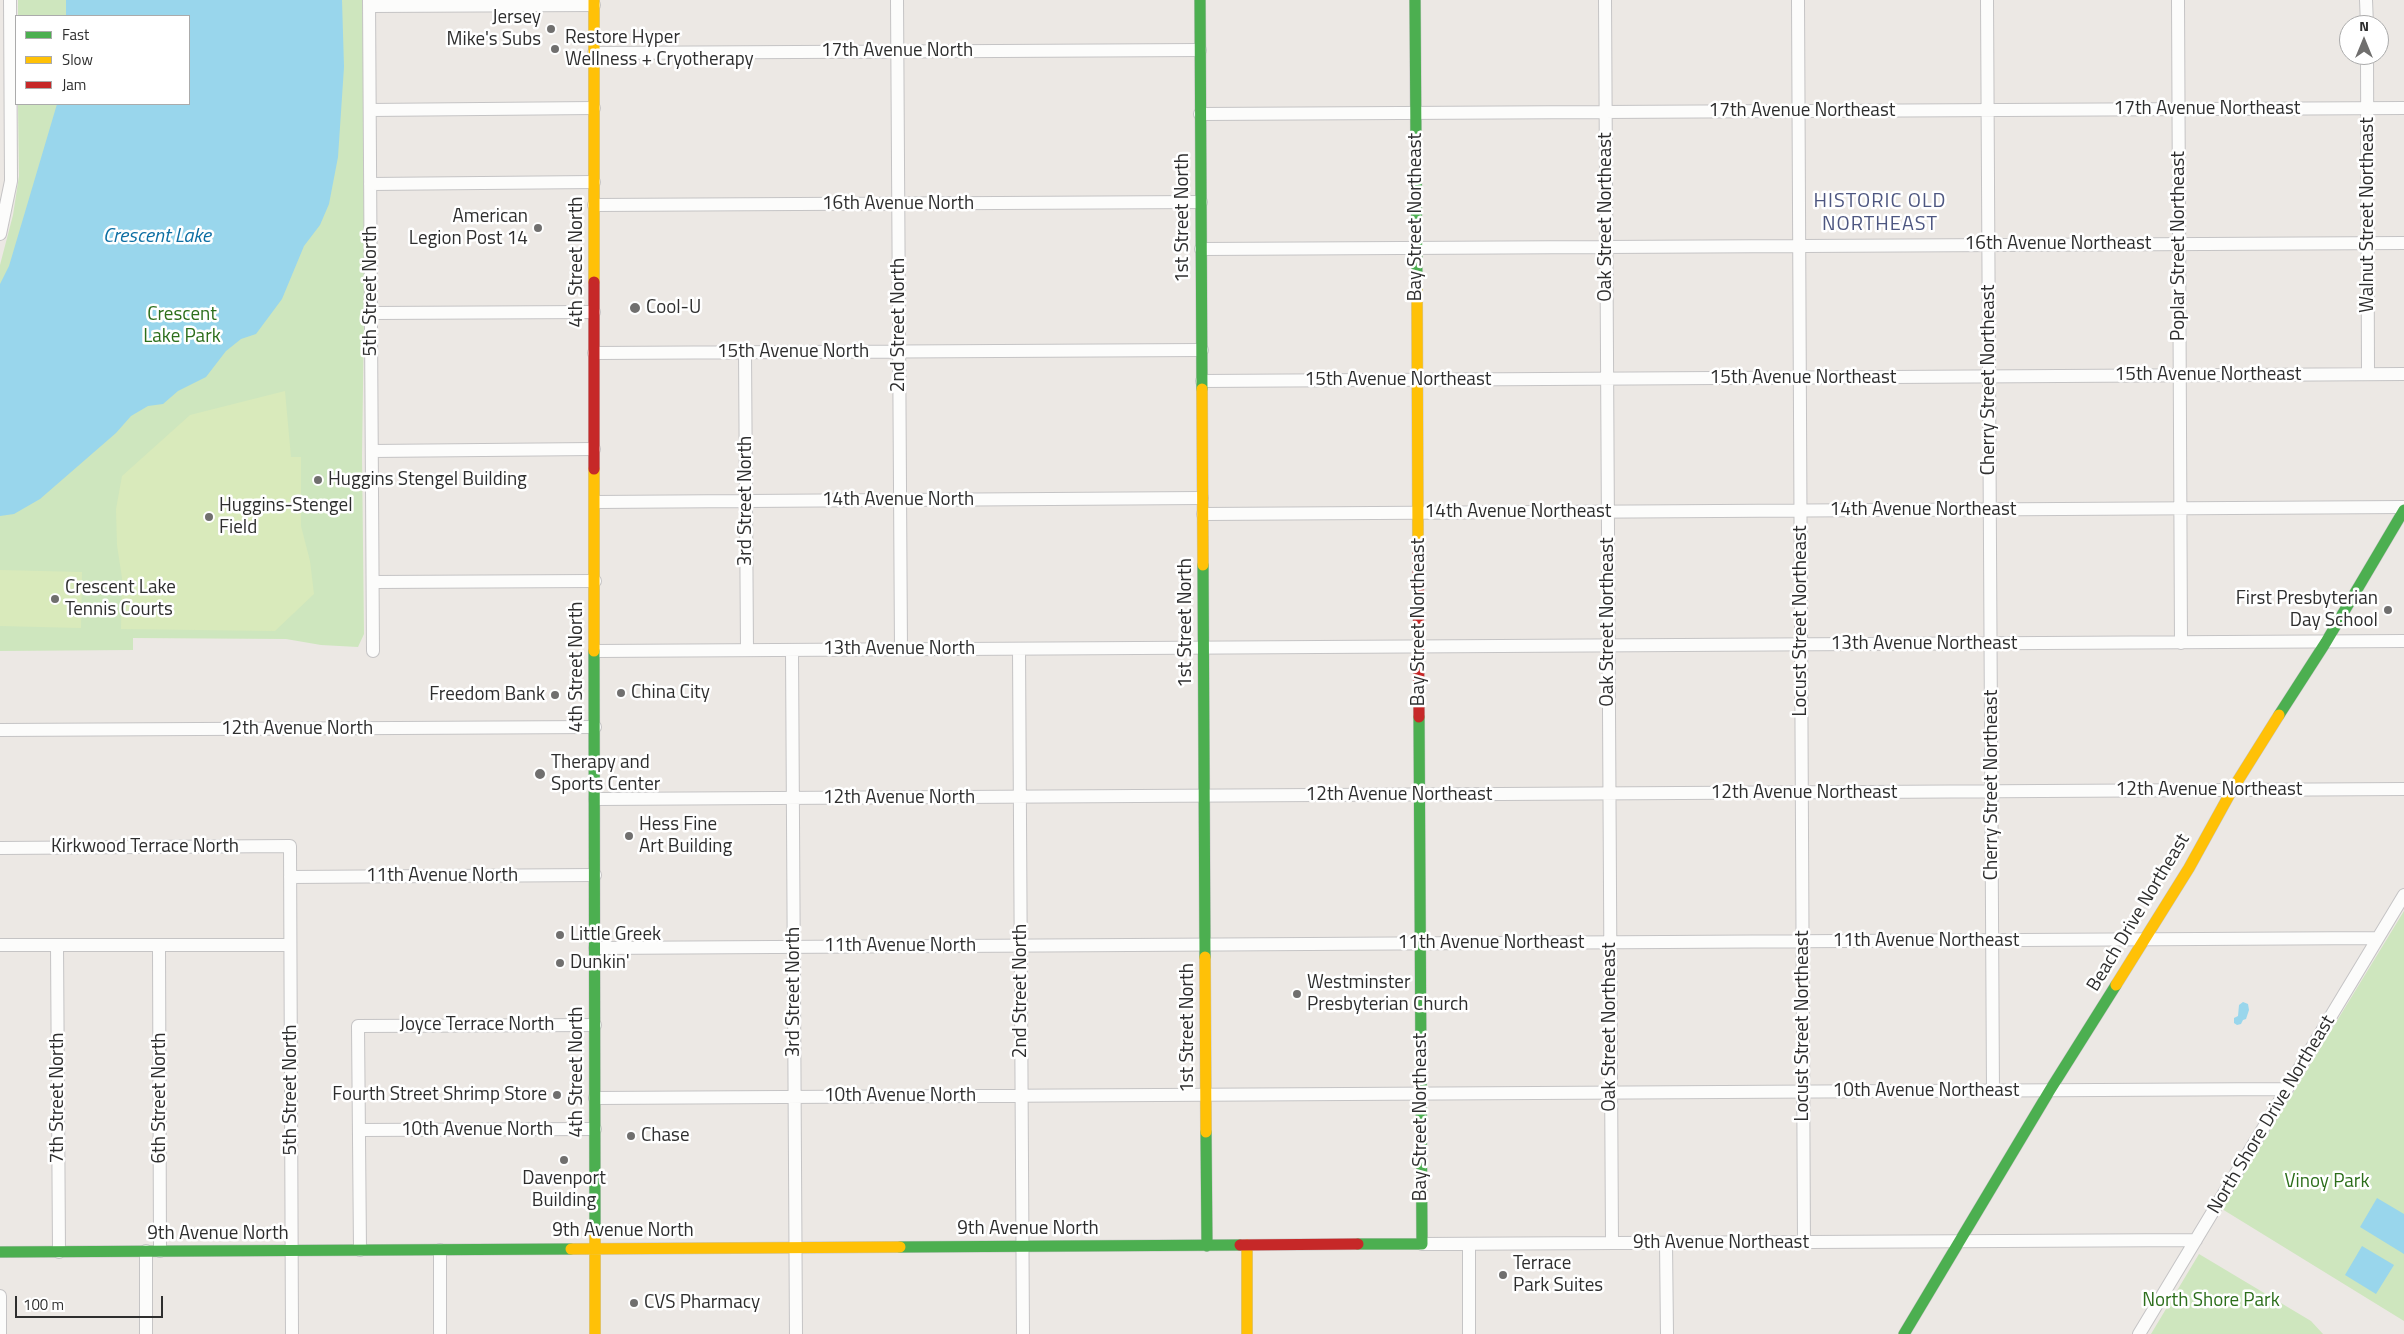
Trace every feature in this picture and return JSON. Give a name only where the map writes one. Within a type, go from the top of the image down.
[{"type":"street","points":[[0,234],[10,195],[5,134],[10,0]]},
{"type":"street","name":"2nd Street North","points":[[897,0],[901,650]]},
{"type":"street","name":"1st Street North","points":[[1200,0],[1206,1246]]},
{"type":"street","name":"Bay Street Northeast","points":[[1415,0],[1422,1244]]},
{"type":"street","name":"Oak Street Northeast","points":[[1605,0],[1612,1243]]},
{"type":"street","name":"Locust Street Northeast","points":[[1798,0],[1804,1242]]},
{"type":"street","name":"Cherry Street Northeast","points":[[1987,0],[1993,1090]]},
{"type":"street","name":"Poplar Street Northeast","points":[[2178,0],[2181,642]]},
{"type":"street","points":[[2366,0],[2367,15]]},
{"type":"street","points":[[369,3],[594,2]]},
{"type":"street","name":"4th Street North","points":[[594,2],[595,1334]]},
{"type":"street","name":"5th Street North","points":[[369,3],[373,651]]},
{"type":"street","name":"17th Avenue North","points":[[594,53],[1200,50]]},
{"type":"street","name":"Walnut Street Northeast","points":[[2367,65],[2368,374]]},
{"type":"street","points":[[370,110],[594,108]]},
{"type":"street","name":"17th Avenue Northeast","points":[[1200,114],[2404,108]]},
{"type":"street","points":[[370,184],[594,182]]},
{"type":"street","name":"16th Avenue North","points":[[594,205],[1201,202]]},
{"type":"street","name":"16th Avenue Northeast","points":[[1201,249],[2404,243]]},
{"type":"street","points":[[371,313],[594,312]]},
{"type":"street","name":"15th Avenue North","points":[[594,353],[1202,350]]},
{"type":"street","name":"3rd Street North","points":[[745,352],[747,650]]},
{"type":"street","name":"15th Avenue Northeast","points":[[1202,381],[2404,374]]},
{"type":"street","points":[[372,450],[594,449]]},
{"type":"street","name":"14th Avenue North","points":[[594,502],[1202,498]]},
{"type":"street","name":"14th Avenue Northeast","points":[[1203,514],[2404,508]]},
{"type":"street","name":"Beach Drive Northeast","points":[[1904,1334],[2050,1090],[2189,868],[2232,790],[2326,642],[2404,508]]},
{"type":"street","points":[[372,582],[594,581]]},
{"type":"street","name":"13th Avenue Northeast","points":[[1203,648],[2404,641]]},
{"type":"street","name":"13th Avenue North","points":[[594,651],[1203,648]]},
{"type":"street","name":"2nd Street North","points":[[1019,649],[1023,1334]]},
{"type":"street","name":"3rd Street North","points":[[792,650],[796,1334]]},
{"type":"street","name":"12th Avenue North","points":[[0,730],[594,727]]},
{"type":"street","name":"12th Avenue Northeast","points":[[1204,796],[2404,789]]},
{"type":"street","name":"12th Avenue North","points":[[595,799],[1204,796]]},
{"type":"street","name":"5th Street North","points":[[290,846],[292,1334]]},
{"type":"street","name":"Kirkwood Terrace North","points":[[0,848],[290,846]]},
{"type":"street","name":"11th Avenue North","points":[[290,877],[595,875]]},
{"type":"street","name":"North Shore Drive Northeast","points":[[2139,1334],[2404,895]]},
{"type":"street","name":"11th Avenue Northeast","points":[[1205,944],[2378,938]]},
{"type":"street","name":"7th Street North","points":[[57,944],[58,1252]]},
{"type":"street","name":"11th Avenue North","points":[[595,948],[1205,944]]},
{"type":"street","points":[[0,945],[290,945]]},
{"type":"street","name":"6th Street North","points":[[159,945],[160,1251]]},
{"type":"street","name":"Joyce Terrace North","points":[[359,1130],[358,1026],[595,1025]]},
{"type":"street","name":"10th Avenue Northeast","points":[[1206,1095],[2287,1089]]},
{"type":"street","name":"10th Avenue North","points":[[595,1098],[1206,1095]]},
{"type":"street","name":"10th Avenue North","points":[[359,1130],[595,1129]]},
{"type":"street","points":[[359,1130],[360,1250]]},
{"type":"street","name":"9th Avenue Northeast","points":[[1247,1245],[2196,1240]]},
{"type":"street","points":[[1666,1243],[1667,1334]]},
{"type":"street","points":[[1469,1244],[1469,1334]]},
{"type":"street","points":[[1247,1245],[1247,1334]]},
{"type":"street","name":"9th Avenue North","points":[[0,1252],[1247,1245]]},
{"type":"street","points":[[440,1250],[440,1334]]},
{"type":"street","points":[[146,1251],[146,1334]]},
{"type":"street","points":[[0,1296],[0,1334]]},
{"type":"green space","name":"Crescent Lake Park","points":[[18,0],[364,0],[362,456],[364,634],[358,647],[321,645],[286,639],[133,638],[133,650],[0,651],[0,265],[13,215],[19,176],[18,105],[190,105],[190,15],[18,15]]},
{"type":"green space","name":"Huggins-Stengel Field","points":[[285,391],[291,457],[301,457],[301,526],[310,561],[314,594],[275,631],[121,629],[122,578],[117,545],[116,509],[122,476],[190,415]]},
{"type":"green space","name":"Crescent Lake Tennis Courts","points":[[0,570],[82,572],[81,628],[0,626]]},
{"type":"green space","name":"Vinoy Park","points":[[2404,911],[2404,1321],[2222,1209]]},
{"type":"green space","name":"North Shore Park","points":[[2199,1254],[2311,1321],[2323,1334],[2151,1334]]},
{"type":"water","name":"Crescent Lake","points":[[66,0],[342,0],[344,67],[338,157],[329,204],[320,225],[304,246],[282,299],[256,334],[241,339],[226,351],[206,377],[178,391],[163,404],[148,406],[131,416],[116,433],[40,499],[14,514],[0,516],[0,284],[9,266],[57,105],[190,105],[190,15],[66,15]]},
{"type":"water","points":[[2243,1002],[2248,1004],[2249,1010],[2246,1019],[2237,1025],[2234,1023],[2234,1018],[2238,1016],[2239,1005]]},
{"type":"water","points":[[2377,1198],[2404,1214],[2404,1254],[2360,1227]]},
{"type":"water","points":[[2362,1246],[2394,1265],[2376,1294],[2345,1275]]},
{"type":"traffic: fast","points":[[1200,0],[1202,389]]},
{"type":"traffic: fast","points":[[1415,0],[1417,289]]},
{"type":"traffic: fast","points":[[2279,715],[2326,642],[2404,510]]},
{"type":"traffic: fast","points":[[1203,565],[1205,957]]},
{"type":"traffic: fast","points":[[594,651],[595,1233]]},
{"type":"traffic: fast","points":[[1358,1244],[1422,1244],[1419,717]]},
{"type":"traffic: fast","points":[[1904,1334],[2050,1090],[2116,985]]},
{"type":"traffic: fast","points":[[1206,1132],[1207,1246]]},
{"type":"traffic: fast","points":[[900,1247],[1240,1245]]},
{"type":"traffic: fast","points":[[0,1252],[571,1249]]},
{"type":"traffic: slow","points":[[594,0],[594,282]]},
{"type":"traffic: slow","points":[[1417,289],[1418,547]]},
{"type":"traffic: slow","points":[[1202,389],[1203,565]]},
{"type":"traffic: slow","points":[[594,469],[594,651]]},
{"type":"traffic: slow","points":[[2116,985],[2189,868],[2232,790],[2279,715]]},
{"type":"traffic: slow","points":[[1205,957],[1206,1132]]},
{"type":"traffic: slow","points":[[595,1233],[595,1334]]},
{"type":"traffic: slow","points":[[1247,1245],[1247,1334]]},
{"type":"traffic: slow","points":[[571,1249],[900,1247]]},
{"type":"traffic: jam","points":[[594,282],[594,469]]},
{"type":"traffic: jam","points":[[1418,547],[1419,717]]},
{"type":"traffic: jam","points":[[1240,1245],[1358,1244]]},
{"type":"place","name":"Jersey Mike's Subs","points":[[551,29]]},
{"type":"place","name":"Restore Hyper Wellness + Cryotherapy","points":[[555,49]]},
{"type":"place","name":"American Legion Post 14","points":[[538,228]]},
{"type":"place","name":"Cool-U","points":[[635,308]]},
{"type":"place","name":"Huggins Stengel Building","points":[[318,480]]},
{"type":"place","name":"Huggins-Stengel Field","points":[[209,517]]},
{"type":"place","name":"Crescent Lake Tennis Courts","points":[[55,599]]},
{"type":"place","name":"First Presbyterian Day School","points":[[2388,610]]},
{"type":"place","name":"China City","points":[[621,693]]},
{"type":"place","name":"Freedom Bank","points":[[555,695]]},
{"type":"place","name":"Therapy and Sports Center","points":[[540,774]]},
{"type":"place","name":"Hess Fine Art Building","points":[[629,836]]},
{"type":"place","name":"Little Greek","points":[[560,935]]},
{"type":"place","name":"Dunkin'","points":[[560,963]]},
{"type":"place","name":"Westminster Presbyterian Church","points":[[1297,994]]},
{"type":"place","name":"Fourth Street Shrimp Store","points":[[557,1095]]},
{"type":"place","name":"Chase","points":[[631,1136]]},
{"type":"place","name":"Davenport Building","points":[[564,1160]]},
{"type":"place","name":"Terrace Park Suites","points":[[1503,1275]]},
{"type":"place","name":"CVS Pharmacy","points":[[634,1303]]},
{"type":"district","name":"HISTORIC OLD NORTHEAST","points":[[1880,214]]}]
